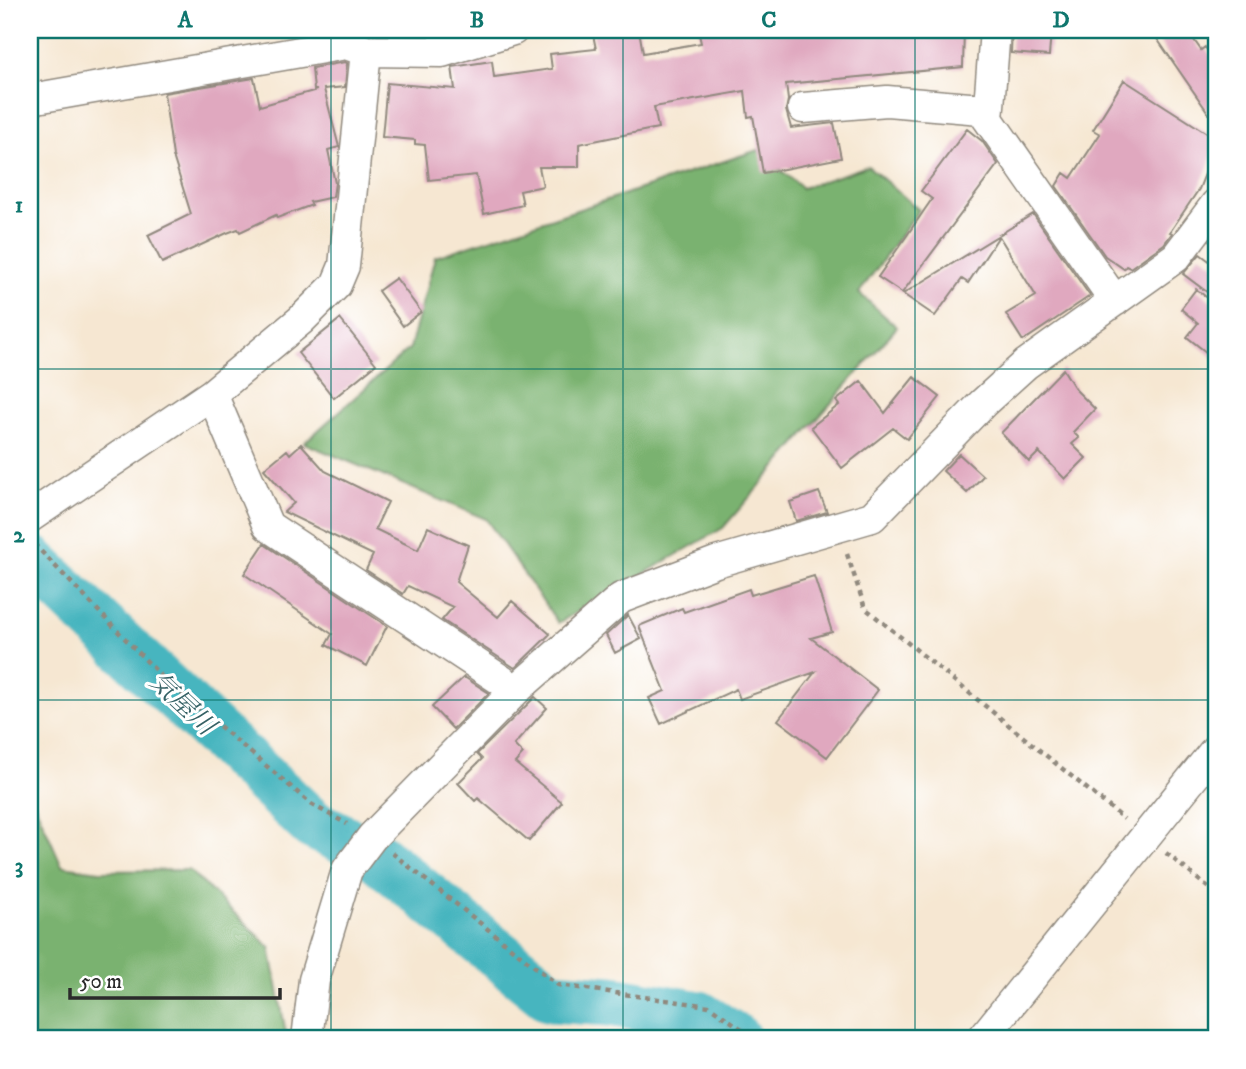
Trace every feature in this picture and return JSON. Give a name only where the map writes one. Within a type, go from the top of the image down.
[{"type":"street","points":[[32,99],[351,41],[442,52],[513,30]]},
{"type":"street","points":[[988,119],[995,30]]},
{"type":"street","points":[[30,517],[212,394],[301,320],[337,285],[344,266],[351,41]]},
{"type":"street","points":[[803,108],[887,101],[981,109],[1115,301]]},
{"type":"street","points":[[307,1039],[314,980],[347,870],[372,837],[516,690],[621,598],[716,562],[872,517],[983,403],[1026,364],[1176,257],[1216,204]]},
{"type":"street","points":[[212,394],[268,526],[516,690]]},
{"type":"street","points":[[982,1039],[1216,749]]},
{"type":"path","points":[[837,527],[865,608],[1216,894]]},
{"type":"path","points":[[30,539],[162,677],[311,804],[372,837],[558,985],[709,1006],[757,1039]]},
{"type":"green space","points":[[758,150],[802,188],[868,166],[919,210],[859,293],[897,327],[723,528],[558,623],[486,519],[304,443],[410,348],[435,257]]},
{"type":"green space","points":[[30,793],[62,866],[100,871],[189,870],[270,947],[287,1039],[30,1039]]},
{"type":"building","points":[[592,30],[639,30],[643,53],[701,43],[698,30],[964,30],[963,67],[786,84],[786,110],[791,128],[834,123],[841,158],[763,173],[753,116],[748,117],[745,91],[654,107],[658,128],[579,144],[579,167],[539,167],[543,186],[520,191],[523,205],[484,214],[476,175],[429,180],[425,145],[415,144],[415,140],[382,137],[387,83],[455,89],[452,67],[492,61],[494,77],[552,69],[550,54],[596,49]]},
{"type":"building","points":[[1012,30],[1051,31],[1049,56],[1011,53]]},
{"type":"building","points":[[1151,30],[1187,30],[1201,50],[1205,47],[1216,63],[1216,124]]},
{"type":"building","points":[[345,62],[345,87],[324,89],[339,147],[328,150],[335,183],[333,197],[310,202],[312,205],[277,218],[276,215],[240,232],[238,229],[227,233],[162,263],[148,235],[191,214],[173,156],[164,93],[254,78],[260,106],[317,90],[314,90],[312,68]]},
{"type":"building","points":[[1124,80],[1216,139],[1216,146],[1199,189],[1164,244],[1130,268],[1126,266],[1124,269],[1105,256],[1056,186],[1064,173],[1071,178],[1100,134],[1093,130]]},
{"type":"building","points":[[967,129],[982,141],[998,164],[902,293],[878,277],[932,199],[921,191]]},
{"type":"building","points":[[1033,214],[1090,296],[1023,341],[1006,314],[1036,296],[999,236],[968,283],[962,279],[935,316],[903,294]]},
{"type":"building","points":[[1200,254],[1216,266],[1216,280],[1207,292],[1183,274]]},
{"type":"building","points":[[396,278],[421,312],[403,326],[378,291]]},
{"type":"building","points":[[1196,289],[1214,303],[1216,300],[1216,360],[1187,337],[1198,323],[1181,309]]},
{"type":"building","points":[[340,319],[376,364],[334,398],[298,353]]},
{"type":"building","points":[[1063,369],[1076,390],[1095,409],[1073,432],[1079,438],[1072,444],[1086,458],[1065,479],[1039,452],[1029,462],[1001,433]]},
{"type":"building","points":[[914,377],[940,397],[907,439],[893,428],[842,468],[811,427],[839,405],[836,401],[861,381],[885,413]]},
{"type":"building","points":[[301,444],[325,471],[388,502],[375,529],[418,550],[428,527],[468,545],[456,582],[498,617],[512,601],[550,634],[515,668],[442,620],[453,607],[408,586],[403,594],[366,570],[373,555],[284,512],[294,503],[264,469],[287,450],[290,454]]},
{"type":"building","points":[[959,454],[983,476],[967,493],[943,471]]},
{"type":"building","points":[[819,492],[827,512],[796,521],[790,502]]},
{"type":"building","points":[[264,544],[387,626],[367,666],[326,645],[332,634],[244,574]]},
{"type":"building","points":[[814,576],[832,632],[811,638],[878,690],[827,757],[778,720],[815,672],[740,699],[736,689],[661,724],[649,698],[665,691],[639,626],[682,608],[684,612],[749,589],[751,595]]},
{"type":"building","points":[[628,615],[641,639],[615,653],[606,635]]},
{"type":"building","points":[[464,677],[489,693],[453,729],[432,707]]},
{"type":"building","points":[[535,697],[547,708],[514,745],[523,754],[515,763],[562,802],[529,841],[478,798],[475,801],[458,783],[482,759],[477,754]]},
{"type":"waterway","name":"気屋川","points":[[30,559],[312,824],[343,839]]},
{"type":"waterway","name":"気屋川","points":[[374,854],[551,997],[611,1001],[699,1016],[736,1039]]}]
